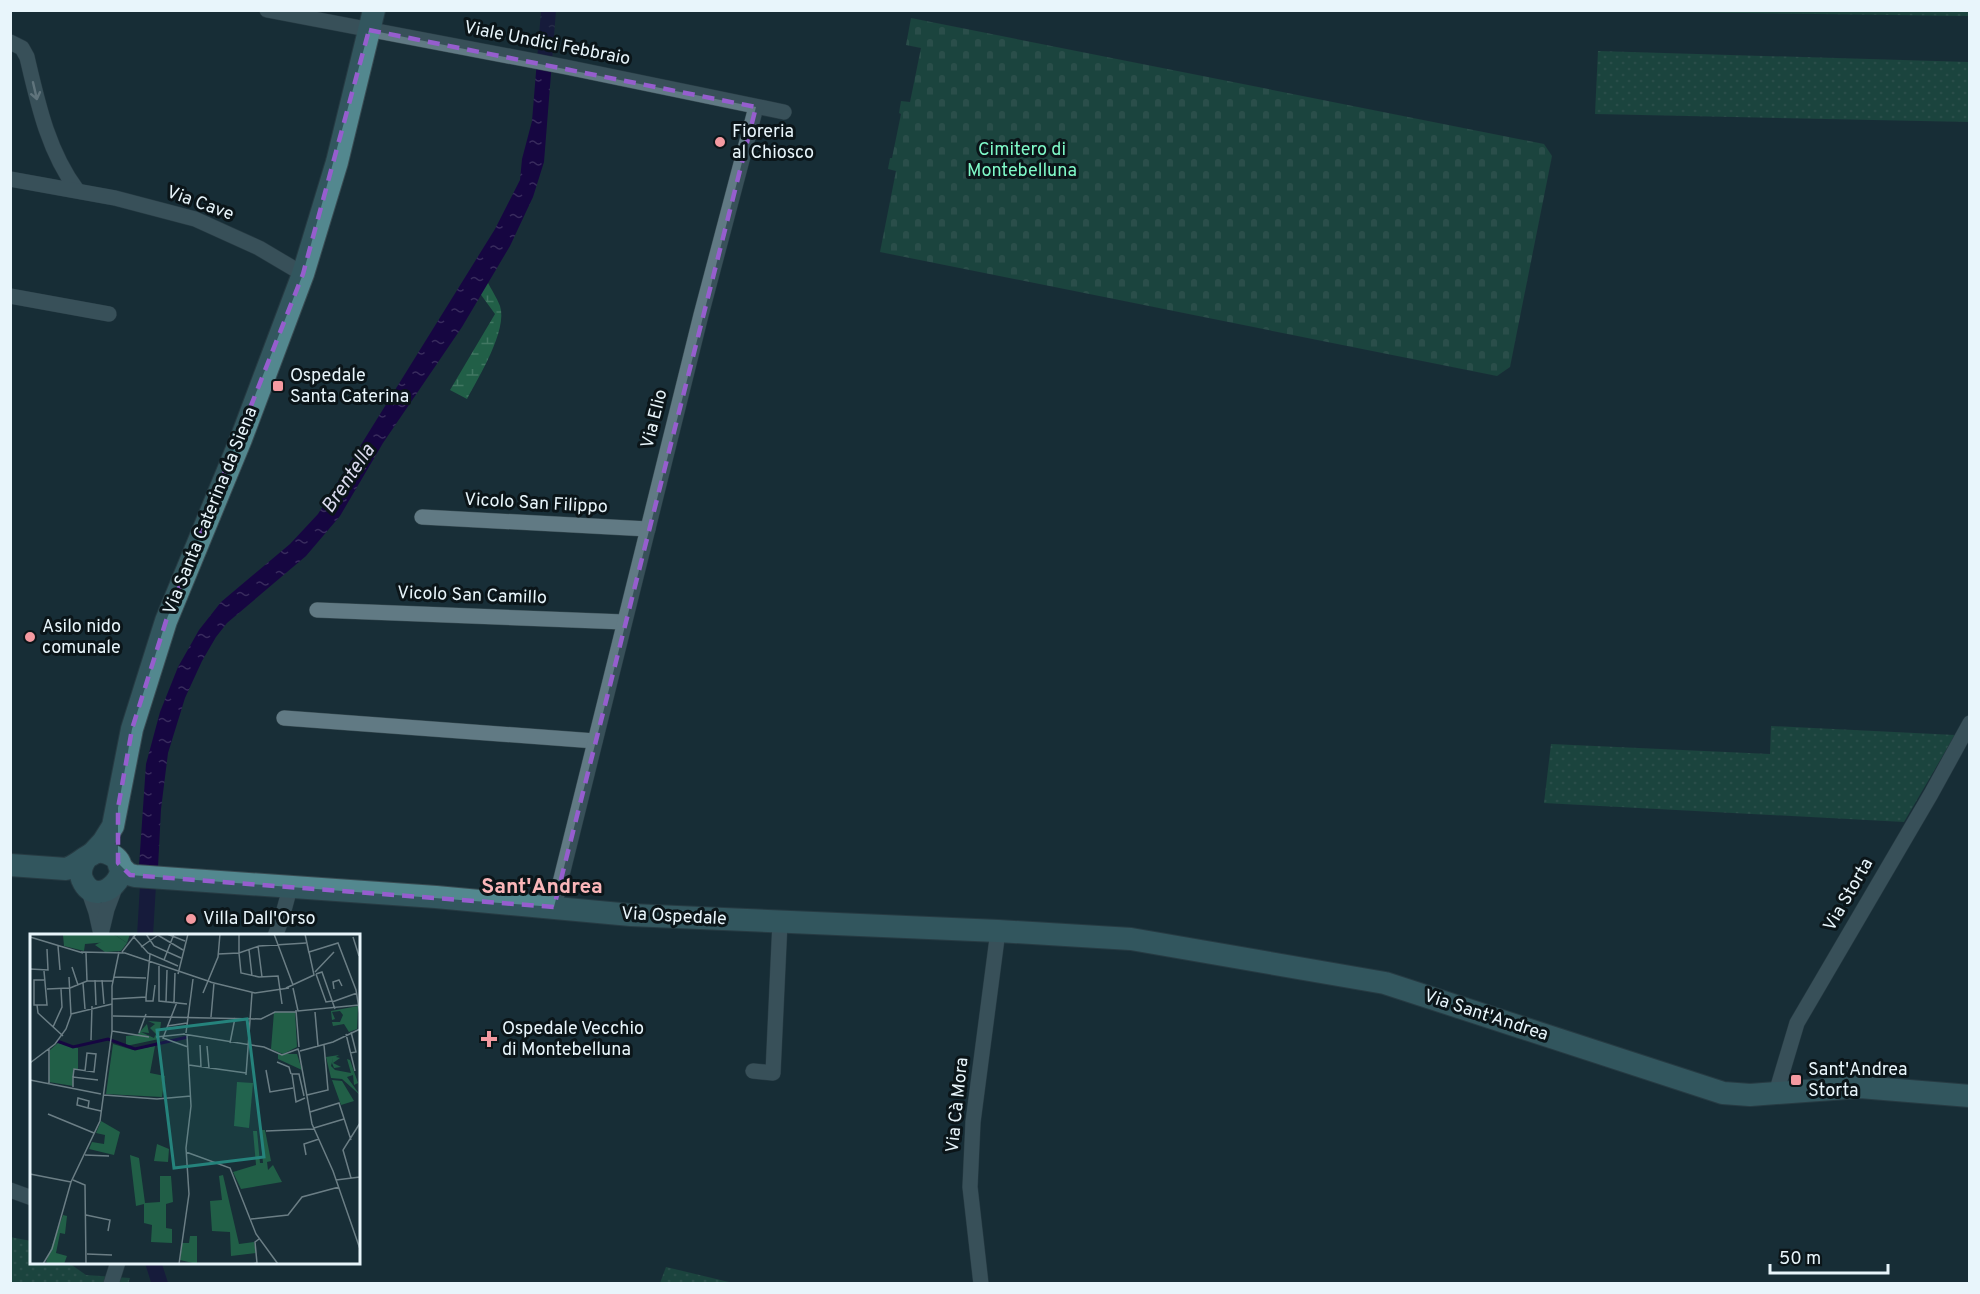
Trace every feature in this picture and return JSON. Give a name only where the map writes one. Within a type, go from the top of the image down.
[{"type":"street","name":"Viale Undici Febbraio","points":[[267,10],[372,20],[531,61],[784,112]]},
{"type":"street","name":"Via Santa Caterina da Siena","points":[[89,856],[100,846],[112,829],[132,729],[166,621],[241,439],[303,274],[337,162],[372,20]]},
{"type":"street","points":[[10,42],[22,48],[27,57],[42,119],[57,159],[77,190]]},
{"type":"street","name":"Via Elio","points":[[554,907],[624,622],[756,106]]},
{"type":"street","name":"Via Cave","points":[[10,179],[77,190],[195,219],[259,248],[303,274]]},
{"type":"street","points":[[10,296],[109,314]]},
{"type":"street","name":"Vicolo San Filippo","points":[[422,518],[648,529]]},
{"type":"street","name":"Vicolo San Camillo","points":[[317,610],[624,622]]},
{"type":"street","points":[[284,718],[595,741]]},
{"type":"street","name":"Via Storta","points":[[1776,1093],[1797,1023],[1970,723]]},
{"type":"street","name":"Via Santa Caterina da Siena","points":[[118,808],[127,875]]},
{"type":"street","points":[[10,865],[53,869],[72,867],[99,852],[108,853],[127,875]]},
{"type":"street","points":[[89,856],[81,872],[98,916],[100,934]]},
{"type":"street","points":[[53,869],[69,874],[92,889],[102,891],[112,888],[127,875]]},
{"type":"street","points":[[100,934],[107,909],[127,875]]},
{"type":"street","name":"Via Ospedale","points":[[127,875],[436,897],[631,915],[998,930]]},
{"type":"street","points":[[276,934],[290,888]]},
{"type":"street","points":[[753,1071],[773,1073],[780,922]]},
{"type":"street","name":"Via Sant'Andrea","points":[[998,930],[1131,939],[1385,983],[1723,1093],[1750,1095],[1860,1087],[1970,1095]]},
{"type":"street","name":"Via Cà Mora","points":[[981,1284],[970,1187],[973,1122],[998,930]]},
{"type":"street","points":[[10,1190],[30,1197]]},
{"type":"street","points":[[111,1284],[118,1264]]},
{"type":"highlighted area","points":[[369,30],[756,107],[554,907],[130,875],[118,863],[118,808],[132,729],[166,621],[303,274]]},
{"type":"green space","points":[[1969,10],[1970,16],[1602,11]]},
{"type":"green space","name":"Cimitero di Montebelluna","points":[[911,18],[1544,144],[1552,156],[1510,367],[1497,376],[880,252],[896,171],[888,169],[901,114],[899,113],[901,101],[910,102],[921,48],[906,45]]},
{"type":"green space","points":[[1598,51],[1969,62],[1969,122],[1595,114]]},
{"type":"green space","points":[[487,281],[500,306],[500,328],[491,354],[467,399],[450,390],[495,314],[479,292]]},
{"type":"green space","points":[[1771,726],[1955,735],[1904,822],[1544,803],[1551,744],[1770,754]]},
{"type":"green space","points":[[10,1237],[30,1241],[30,1264],[70,1264],[86,1275],[130,1278],[128,1284],[11,1283]]},
{"type":"green space","points":[[666,1267],[733,1283],[660,1283]]},
{"type":"water","points":[[541,11],[556,11],[544,162],[533,197],[510,246],[462,327],[383,443],[340,516],[306,556],[227,623],[216,637],[185,698],[168,753],[161,809],[158,868],[139,866],[146,764],[160,712],[178,667],[199,630],[221,602],[290,544],[318,514],[495,229],[520,180],[522,159],[532,121]]},
{"type":"waterway","name":"Brentella","points":[[145,934],[149,868]]},
{"type":"waterway","name":"Brentella","points":[[154,1264],[160,1284]]},
{"type":"place","name":"Fioreria al Chiosco","points":[[720,142]]},
{"type":"place","name":"Ospedale Santa Caterina","points":[[278,386]]},
{"type":"place","name":"Asilo nido comunale","points":[[30,637]]},
{"type":"place","name":"Villa Dall'Orso","points":[[191,919]]},
{"type":"place","name":"Ospedale Vecchio di Montebelluna","points":[[489,1039]]},
{"type":"place","name":"Sant'Andrea Storta","points":[[1796,1080]]},
{"type":"district","name":"Sant'Andrea","points":[[542,887]]}]
